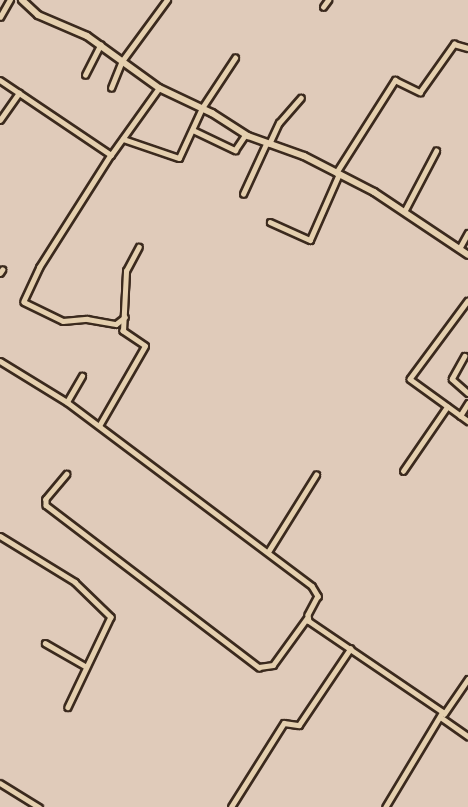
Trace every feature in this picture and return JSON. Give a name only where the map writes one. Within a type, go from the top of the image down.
[{"type":"street","points":[[0,17],[10,0]]},
{"type":"street","points":[[21,0],[29,7],[100,45],[159,88],[202,108],[245,135],[298,153],[338,173],[404,212],[468,255]]},
{"type":"street","points":[[29,7],[34,0]]},
{"type":"street","points":[[111,88],[122,61],[167,0]]},
{"type":"street","points":[[323,7],[328,0]]},
{"type":"street","points":[[270,222],[310,240],[338,173],[395,80],[420,92],[454,44],[468,48]]},
{"type":"street","points":[[85,75],[100,45]]},
{"type":"street","points":[[123,139],[177,159],[202,108],[234,58]]},
{"type":"street","points":[[0,80],[111,155]]},
{"type":"street","points":[[125,317],[116,324],[87,319],[63,321],[24,302],[73,210],[159,88]]},
{"type":"street","points":[[0,120],[19,93]]},
{"type":"street","points":[[243,194],[279,123],[301,98]]},
{"type":"street","points":[[193,130],[234,150],[245,135]]},
{"type":"street","points":[[404,212],[436,150]]},
{"type":"street","points":[[459,249],[468,233]]},
{"type":"street","points":[[99,426],[144,346],[124,333],[126,271],[139,247]]},
{"type":"street","points":[[468,302],[410,379],[468,422]]},
{"type":"street","points":[[465,356],[452,379],[468,393]]},
{"type":"street","points":[[0,361],[68,402],[316,590],[317,599],[307,618],[273,665],[259,668],[46,505],[46,499],[67,474]]},
{"type":"street","points":[[68,402],[82,376]]},
{"type":"street","points":[[460,416],[468,403]]},
{"type":"street","points":[[404,471],[447,407]]},
{"type":"street","points":[[268,552],[316,475]]},
{"type":"street","points":[[0,536],[75,582],[109,614],[111,621],[85,666],[68,707]]},
{"type":"street","points":[[307,618],[468,736]]},
{"type":"street","points":[[45,644],[85,666]]},
{"type":"street","points":[[231,807],[284,723],[299,725],[350,649]]},
{"type":"street","points":[[386,807],[468,679]]},
{"type":"street","points":[[0,783],[39,807]]}]
